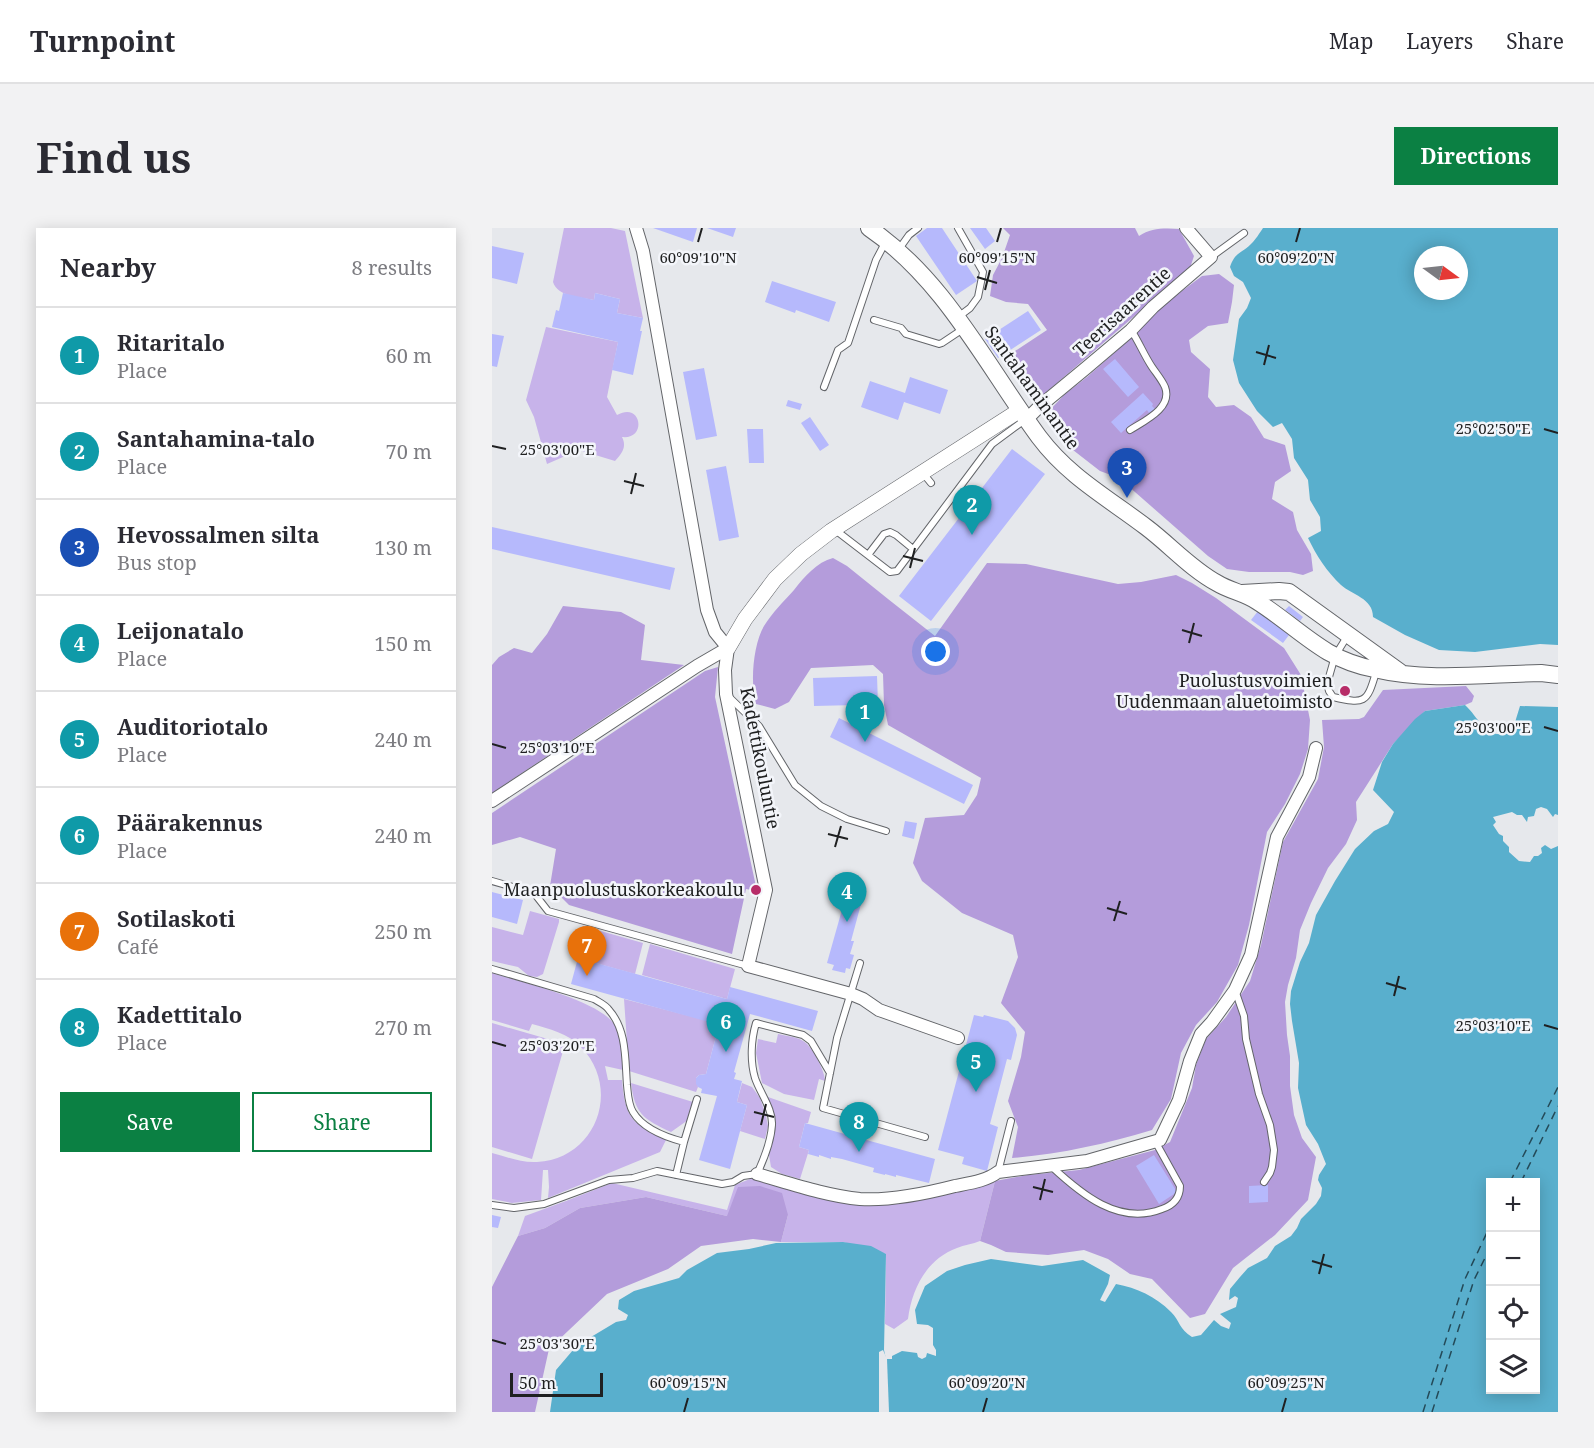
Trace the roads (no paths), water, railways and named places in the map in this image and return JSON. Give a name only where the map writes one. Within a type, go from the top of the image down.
[{"type":"main road","name":"Santahaminantie","points":[[869,228],[892,245],[937,290],[1041,439],[1078,479],[1146,527],[1211,580],[1267,607],[1335,656],[1358,665],[1378,664]]},
{"type":"main road","name":"Santahaminantie","points":[[1241,593],[1289,592],[1348,635],[1378,664],[1402,674],[1428,676],[1517,673],[1558,675]]},
{"type":"street","points":[[492,801],[728,648],[715,632],[707,609],[643,251],[636,228]]},
{"type":"street","points":[[1186,228],[1211,257]]},
{"type":"street","name":"Teerisaarentie","points":[[1024,415],[1131,330],[1153,307],[1211,257]]},
{"type":"street","name":"Kadettikouluntie","points":[[748,966],[766,890],[726,694],[725,670],[728,648],[745,619],[775,579],[801,554],[834,529],[927,477],[1024,415]]},
{"type":"street","points":[[757,1174],[813,1190],[859,1199],[908,1196],[991,1177],[998,1172],[1087,1161],[1160,1140],[1179,1100],[1190,1061],[1201,1034],[1212,1023],[1235,990],[1251,955],[1277,837],[1309,777],[1316,748]]},
{"type":"street","points":[[748,966],[851,994],[879,1010],[958,1038]]},
{"type":"lane","points":[[824,387],[838,350],[848,343],[876,260],[892,245],[918,228]]},
{"type":"lane","points":[[874,320],[901,328],[906,334],[942,344],[961,323],[978,297],[983,272],[958,228]]},
{"type":"lane","points":[[1211,257],[1244,233]]},
{"type":"lane","points":[[1130,430],[1160,409],[1166,398],[1165,387],[1131,330]]},
{"type":"lane","points":[[834,529],[890,572],[897,571],[992,444],[1024,415]]},
{"type":"lane","points":[[868,555],[884,534],[890,532],[914,549]]},
{"type":"lane","points":[[1348,635],[1335,656],[1327,684],[1333,697],[1356,702],[1362,700],[1370,690],[1378,664]]},
{"type":"lane","points":[[726,694],[759,726],[795,785],[821,806],[847,819],[886,831]]},
{"type":"lane","points":[[492,881],[534,892],[548,911],[748,966]]},
{"type":"lane","points":[[860,963],[837,1038],[824,1108],[925,1137]]},
{"type":"lane","points":[[492,969],[594,999],[609,1008],[620,1026],[628,1094],[634,1115],[650,1129],[684,1142]]},
{"type":"lane","points":[[1235,990],[1244,1016],[1246,1039],[1259,1094],[1270,1125],[1274,1150],[1274,1161],[1264,1182]]},
{"type":"lane","points":[[492,1205],[514,1208],[546,1204],[609,1180],[633,1178],[657,1171],[722,1184],[733,1182],[743,1176],[757,1174],[769,1143],[772,1124],[769,1110],[755,1077],[752,1036],[756,1023],[802,1035],[811,1041],[830,1073]]},
{"type":"lane","points":[[676,1175],[697,1099]]},
{"type":"lane","points":[[998,1172],[1011,1121]]},
{"type":"lane","points":[[1051,1166],[1073,1186],[1096,1202],[1114,1210],[1147,1214],[1164,1209],[1180,1194],[1180,1186],[1155,1141]]},
{"type":"water","points":[[1263,228],[1558,228],[1558,645],[1540,644],[1475,652],[1439,650],[1373,617],[1370,605],[1366,601],[1341,585],[1331,575],[1308,538],[1321,531],[1320,517],[1310,500],[1308,480],[1294,458],[1292,439],[1282,423],[1273,427],[1257,411],[1239,383],[1233,360],[1239,319],[1251,298],[1243,282],[1234,276],[1230,267],[1236,256],[1252,243]]},
{"type":"water","points":[[1465,705],[1490,732],[1503,734],[1512,732],[1520,706],[1558,707],[1558,815],[1555,814],[1553,817],[1547,809],[1541,807],[1536,809],[1534,816],[1528,817],[1527,822],[1522,815],[1512,812],[1493,817],[1496,822],[1493,825],[1503,836],[1509,852],[1519,861],[1530,862],[1534,856],[1542,853],[1541,848],[1545,845],[1551,849],[1558,846],[1558,1412],[550,1412],[556,1370],[573,1350],[591,1337],[616,1322],[626,1320],[628,1315],[618,1309],[619,1300],[634,1291],[679,1278],[687,1270],[717,1253],[776,1243],[843,1242],[871,1246],[886,1254],[884,1350],[886,1359],[892,1359],[892,1356],[902,1351],[917,1353],[922,1359],[927,1353],[936,1356],[933,1345],[933,1328],[917,1324],[915,1310],[925,1286],[947,1271],[991,1259],[1042,1266],[1083,1260],[1110,1275],[1100,1300],[1105,1302],[1116,1284],[1138,1290],[1159,1301],[1174,1315],[1184,1331],[1192,1337],[1201,1335],[1214,1320],[1229,1329],[1231,1323],[1220,1314],[1236,1307],[1238,1298],[1235,1296],[1229,1300],[1230,1289],[1248,1268],[1267,1258],[1275,1246],[1291,1236],[1301,1219],[1321,1196],[1322,1188],[1318,1180],[1326,1164],[1318,1144],[1306,1125],[1298,1088],[1299,1063],[1290,1004],[1291,991],[1309,943],[1316,915],[1335,881],[1355,849],[1374,831],[1388,824],[1394,812],[1373,790],[1382,762],[1393,744],[1425,711]]},
{"type":"place","name":"Hevossalmen silta","points":[[1127,498]]},
{"type":"place","name":"Santahamina-talo","points":[[972,535]]},
{"type":"place","name":"Puolustusvoimien Uudenmaan aluetoimisto","points":[[1345,691]]},
{"type":"place","name":"Ritaritalo","points":[[865,742]]},
{"type":"place","name":"Maanpuolustuskorkeakoulu","points":[[756,890]]},
{"type":"place","name":"Leijonatalo","points":[[847,922]]},
{"type":"place","name":"Sotilaskoti","points":[[587,976]]},
{"type":"place","name":"Päärakennus","points":[[726,1052]]},
{"type":"place","name":"Auditoriotalo","points":[[976,1092]]},
{"type":"place","name":"Kadettitalo","points":[[859,1152]]}]
